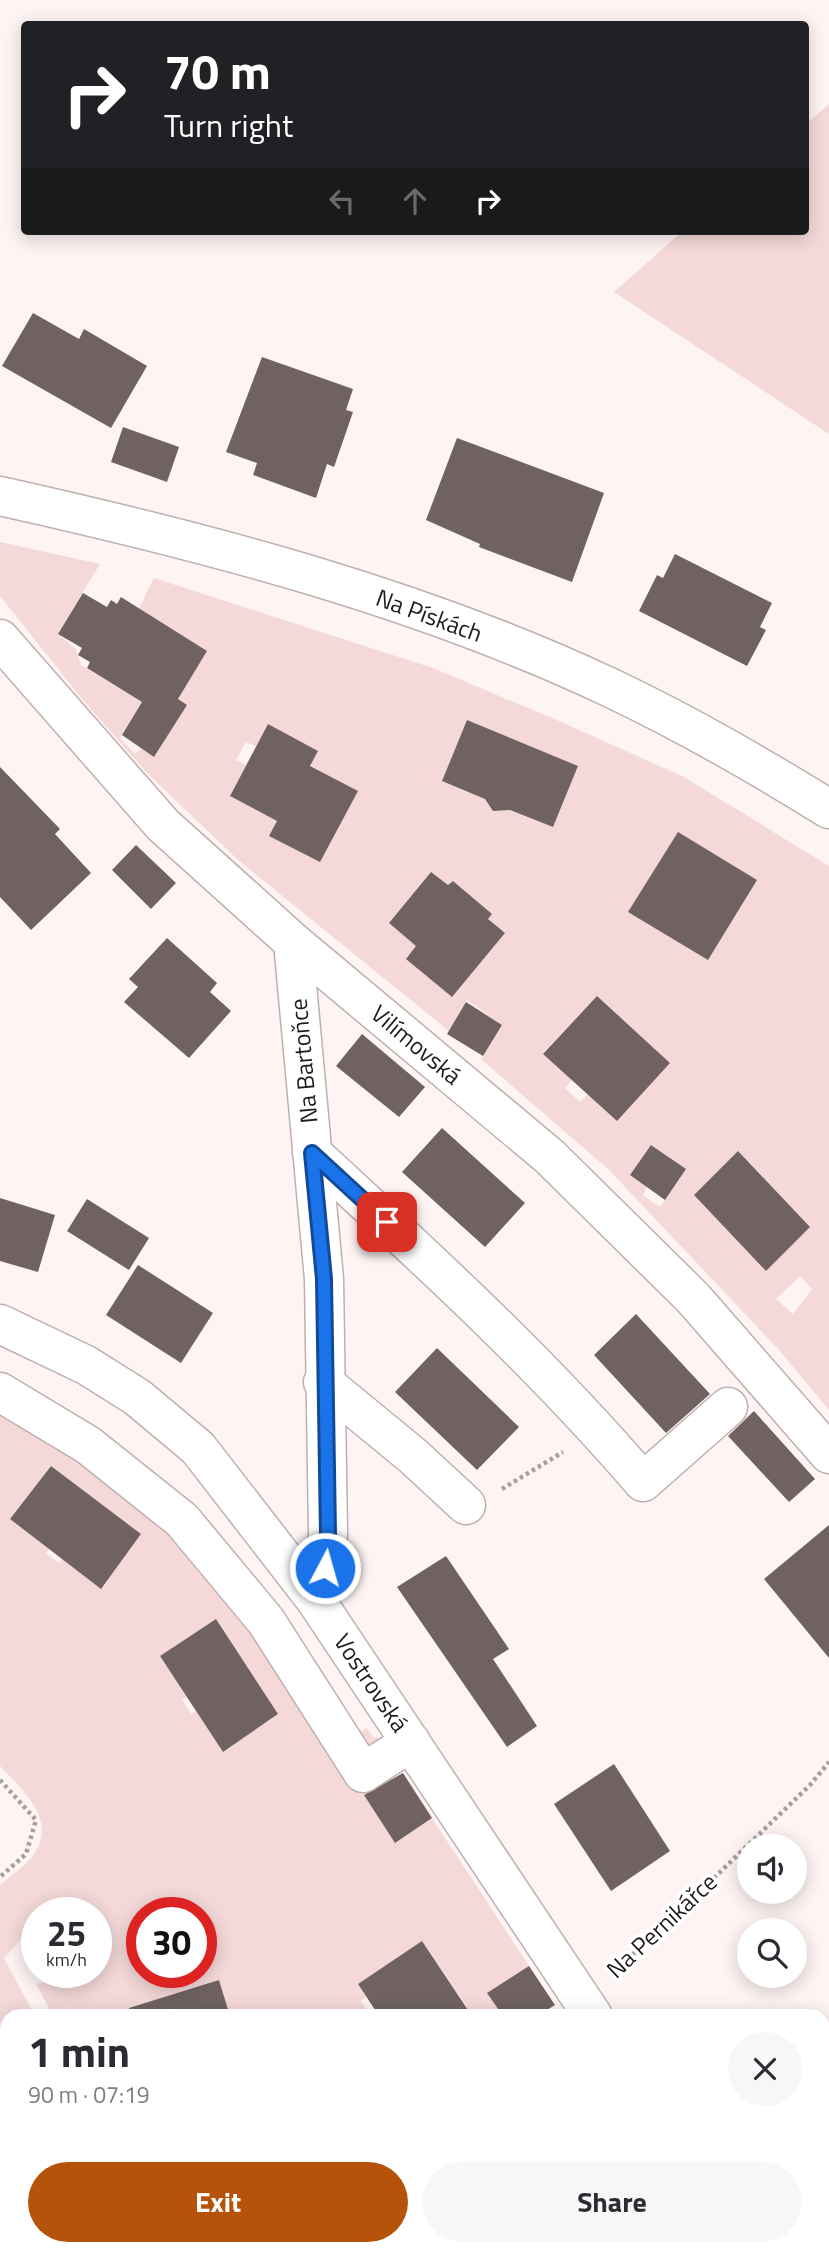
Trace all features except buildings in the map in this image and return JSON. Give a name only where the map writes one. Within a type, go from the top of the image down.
[{"type":"street","name":"Na Pískách","points":[[0,496],[97,518],[350,587],[449,622],[610,687],[736,751],[829,809]]},
{"type":"street","name":"Vilímovská","points":[[0,639],[163,825],[293,942],[549,1156],[693,1298],[829,1454]]},
{"type":"street","name":"Na Bartoňce","points":[[293,942],[324,1279],[323,1382],[328,1534],[325,1568],[315,1599]]},
{"type":"street","points":[[312,1153],[480,1308],[598,1429],[643,1482],[728,1407]]},
{"type":"street","name":"Vostrovská","points":[[0,1324],[86,1365],[136,1397],[198,1448],[315,1599],[587,2007]]},
{"type":"street","points":[[323,1382],[413,1456],[466,1505]]},
{"type":"street","points":[[0,1392],[88,1446],[182,1520],[266,1621],[363,1773],[411,1742]]},
{"type":"path","points":[[466,1505],[517,1483],[598,1429]]},
{"type":"path","name":"Na Pernikářce","points":[[587,2007],[652,1938],[810,1785],[829,1762]]},
{"type":"path","points":[[0,1780],[36,1820],[26,1854],[0,1877]]},
{"type":"shaded area","points":[[829,104],[829,434],[614,292],[678,235],[809,235],[809,122]]},
{"type":"shaded area","points":[[0,542],[100,564],[58,634],[76,649],[81,665],[142,702],[120,738],[135,754],[142,748],[155,756],[186,705],[178,699],[139,608],[154,578],[433,668],[559,721],[684,777],[829,866],[829,1410],[779,1350],[609,1170],[481,1059],[502,1025],[467,1000],[449,1031],[238,860],[146,772],[82,699],[0,596]],"holes":[[[467,720],[578,766],[553,827],[507,809],[497,810],[489,805],[486,795],[477,795],[442,781]],[[268,725],[318,751],[310,766],[357,791],[270,835],[277,821],[230,796],[246,765],[236,760],[246,742],[256,746]],[[431,872],[448,885],[453,881],[492,914],[488,919],[505,933],[462,984],[389,923]],[[597,996],[670,1063],[617,1120],[588,1094],[580,1102],[565,1088],[572,1080],[543,1053]],[[652,1145],[669,1157],[663,1165],[681,1177],[660,1207],[643,1195],[647,1187],[631,1175]],[[738,1151],[810,1227],[766,1271],[694,1195]],[[800,1276],[812,1289],[793,1314],[776,1299]]]},
{"type":"shaded area","points":[[0,1386],[167,1500],[358,1734],[367,1728],[399,1767],[362,1791],[395,1842],[432,1818],[529,1966],[488,1993],[498,2009],[468,2009],[423,1942],[358,1984],[366,1997],[361,2001],[366,2009],[228,2009],[219,1980],[217,1981],[217,1897],[126,1897],[126,1988],[204,1988],[163,2009],[49,2009],[38,1988],[112,1988],[112,1897],[21,1897],[21,1939],[4,1958],[31,2009],[0,2009],[0,1885],[36,1851],[42,1826],[33,1804],[0,1766]],"holes":[[[51,1466],[141,1534],[101,1589],[62,1559],[59,1563],[46,1553],[49,1549],[10,1519]],[[216,1619],[278,1714],[223,1752],[196,1711],[191,1714],[182,1700],[187,1697],[160,1656]]]},
{"type":"route","points":[[325,1568],[328,1534],[323,1382],[324,1279],[312,1153],[387,1222]]}]
